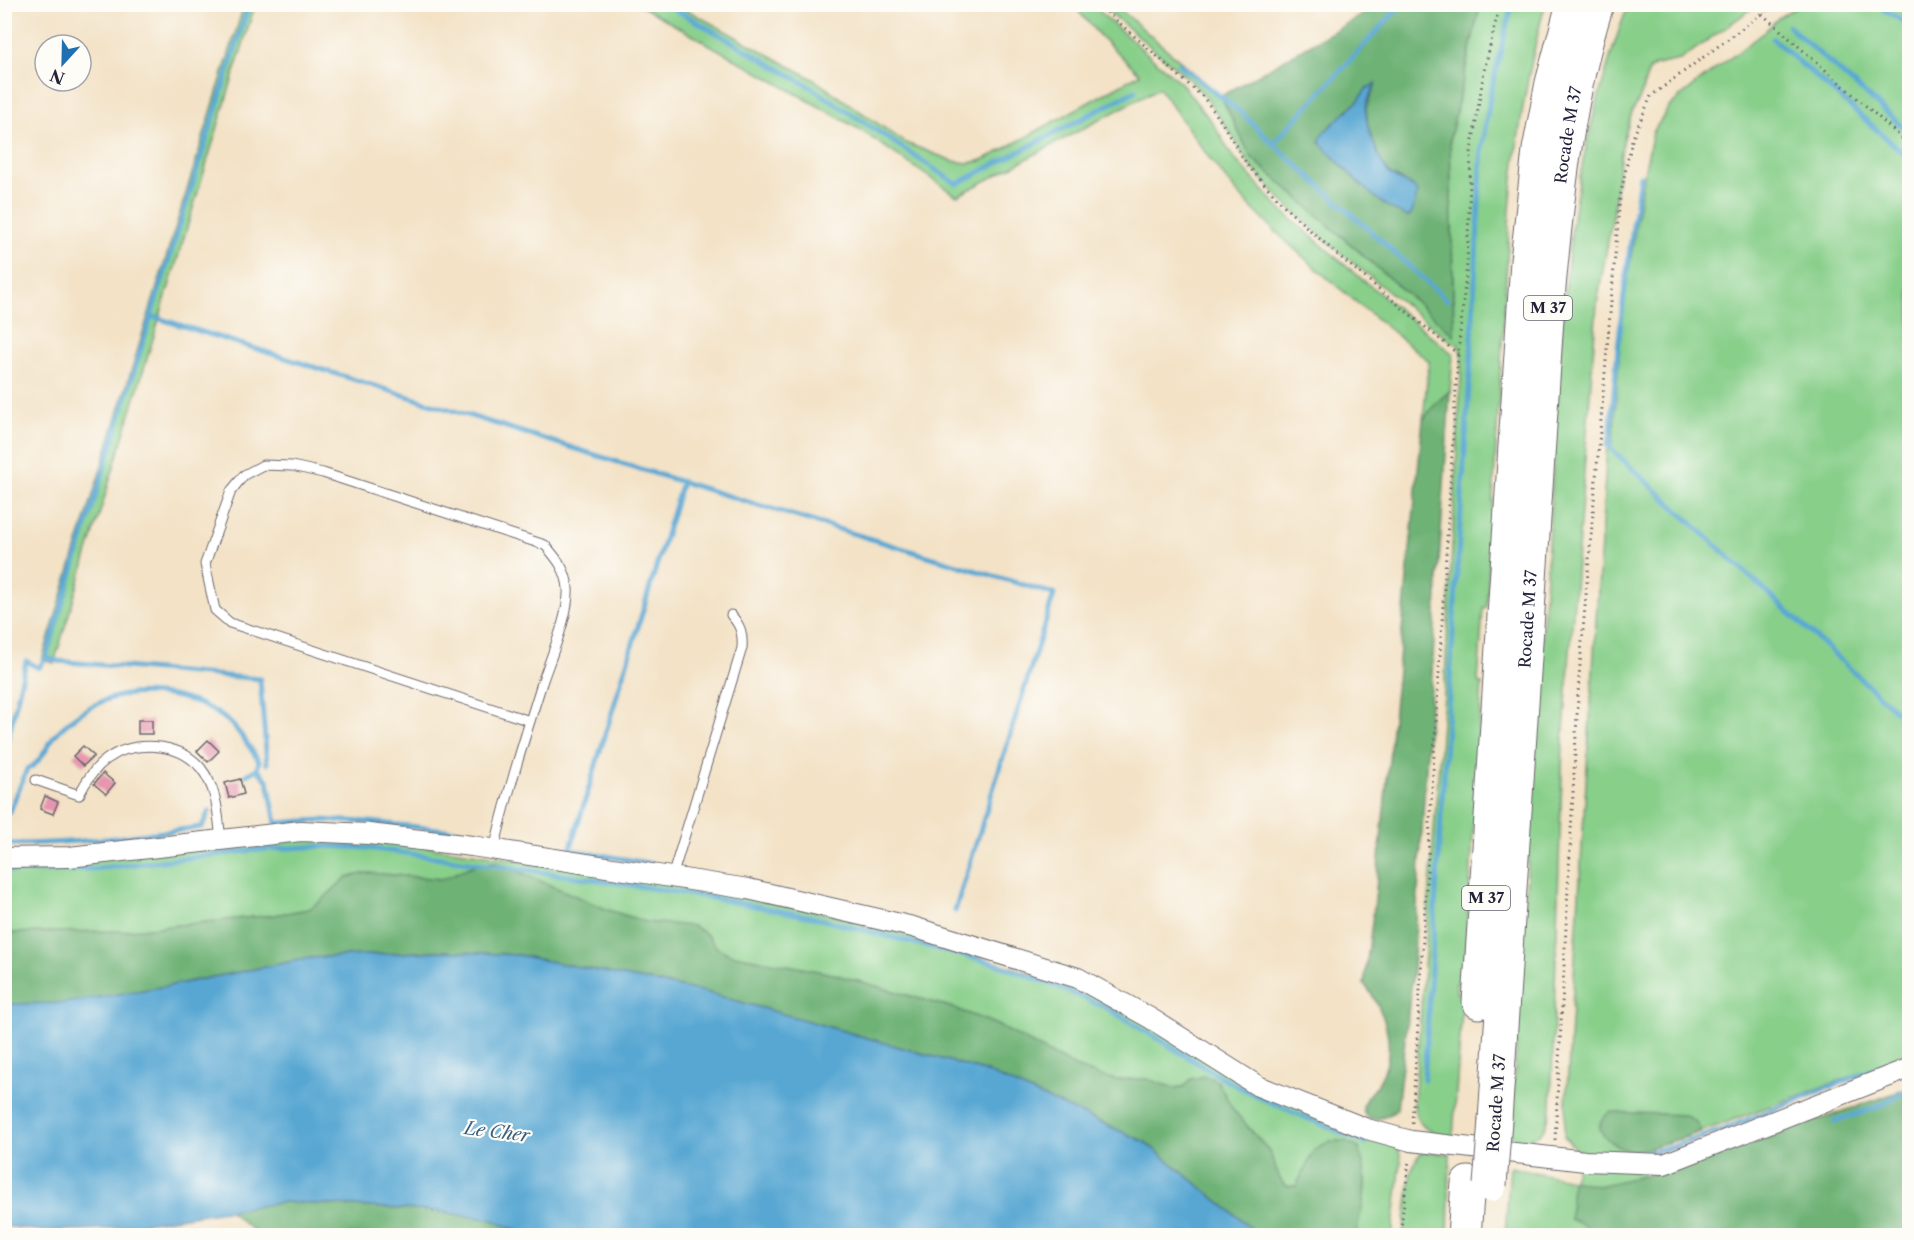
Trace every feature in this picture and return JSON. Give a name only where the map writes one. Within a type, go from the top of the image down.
[{"type":"highway","name":"Rocade M 37","points":[[1464,1236],[1479,1184],[1484,1120],[1516,614],[1527,261],[1539,150],[1551,83],[1573,4]]},
{"type":"highway","name":"Rocade M 37","points":[[1516,614],[1565,146],[1574,93],[1597,4]]},
{"type":"highway","points":[[1574,93],[1598,53],[1617,4]]},
{"type":"highway","name":"Rocade M 37","points":[[1479,1184],[1487,1236]]},
{"type":"street","points":[[4,858],[69,857],[301,831],[331,832],[369,834],[494,850],[748,889],[913,927],[1078,978],[1150,1018],[1258,1086],[1366,1129],[1411,1141],[1554,1157],[1664,1164],[1910,1068]]},
{"type":"lane","points":[[494,850],[503,811],[563,618],[568,590],[562,566],[545,545],[323,472],[292,466],[263,465],[244,475],[231,491],[205,564],[215,610],[230,623],[530,721]]},
{"type":"lane","points":[[672,877],[742,648],[743,634],[731,615]]},
{"type":"lane","points":[[36,780],[80,795],[86,780],[96,769],[107,758],[121,751],[147,746],[175,750],[199,766],[208,780],[217,804],[221,841]]},
{"type":"path","points":[[1098,4],[1203,97],[1219,118],[1248,166],[1290,212],[1339,256],[1458,354]]},
{"type":"path","points":[[1400,1236],[1411,1141],[1458,354],[1467,264],[1471,153],[1484,71],[1500,4]]},
{"type":"path","points":[[1554,1157],[1579,677],[1620,197],[1632,140],[1651,96],[1775,4]]},
{"type":"path","points":[[1762,14],[1910,145]]},
{"type":"green space","points":[[244,5],[255,5],[54,663],[42,660]]},
{"type":"green space","points":[[639,5],[678,5],[813,79],[906,143],[953,161],[968,163],[980,161],[995,154],[1140,74],[1100,36],[1073,5],[1094,5],[1181,83],[1214,125],[1232,156],[1282,211],[1453,354],[1450,391],[1435,404],[1423,420],[1429,361],[1334,284],[1266,223],[1222,174],[1159,88],[957,196],[857,128]]},
{"type":"green space","points":[[1103,5],[1115,5],[1221,96],[1251,157],[1454,334],[1450,138],[1480,5],[1545,5],[1523,107],[1510,210],[1487,607],[1483,608],[1478,682],[1482,684],[1464,983],[1456,983],[1456,992],[1463,993],[1453,1137],[1432,1132],[1421,1124],[1415,1113],[1414,1105],[1445,681],[1462,355],[1457,343],[1453,343],[1337,250],[1282,201],[1248,163],[1204,95],[1190,80]]},
{"type":"green space","points":[[1379,5],[1480,5],[1450,138],[1454,335],[1251,157],[1221,96]],"holes":[[[1376,84],[1366,108],[1368,128],[1380,160],[1390,174],[1414,187],[1320,142],[1347,110],[1359,100],[1366,89]]]},
{"type":"green space","points":[[1628,5],[1757,5],[1680,60],[1656,65],[1649,70],[1622,145],[1597,303],[1563,743],[1551,1108],[1543,1130],[1533,1138],[1510,1143],[1561,340],[1569,252],[1580,174],[1591,125]]},
{"type":"green space","points":[[1800,5],[1900,5],[1910,15],[1909,1055],[1681,1139],[1652,1145],[1642,1175],[1616,1235],[1505,1236],[1510,1167],[1572,1180],[1582,1157],[1564,1136],[1607,445],[1608,439],[1613,443],[1622,317],[1644,173],[1653,132],[1670,106],[1683,94],[1764,32],[1779,17]]},
{"type":"green space","points":[[1450,391],[1413,970],[1397,1109],[1389,1115],[1373,1119],[1365,1115],[1363,1106],[1385,1070],[1388,1044],[1383,1018],[1364,984],[1375,899],[1423,420],[1435,404]]},
{"type":"green space","points":[[297,838],[410,844],[740,892],[867,923],[1075,986],[1394,1145],[1399,1150],[1401,1162],[1392,1235],[1356,1235],[1365,1173],[1360,1158],[1345,1141],[1324,1144],[1318,1148],[1313,1153],[1296,1186],[1285,1186],[1269,1151],[1234,1111],[1217,1081],[1174,1088],[1161,1084],[1100,1076],[1075,1067],[995,1024],[953,1008],[833,974],[729,954],[716,947],[706,934],[646,922],[608,910],[496,862],[442,879],[369,873],[347,877],[309,909],[274,915],[123,931],[5,933],[4,864]]},
{"type":"green space","points":[[496,862],[608,910],[646,922],[693,926],[706,934],[716,947],[729,954],[833,974],[953,1008],[995,1024],[1075,1067],[1100,1076],[1117,1080],[1147,1079],[1174,1088],[1184,1087],[1191,1079],[1206,1076],[1217,1081],[1234,1111],[1269,1151],[1285,1186],[1296,1186],[1314,1150],[1330,1141],[1345,1141],[1359,1148],[1364,1168],[1365,1188],[1356,1235],[1260,1235],[1145,1142],[984,1071],[705,992],[518,955],[439,951],[310,958],[63,1004],[5,1004],[4,933],[123,931],[274,915],[309,909],[347,877],[369,873],[442,879],[479,863]]},
{"type":"green space","points":[[1909,1088],[1909,1235],[1594,1235],[1584,1225],[1570,1219],[1572,1180],[1598,1186],[1687,1166]]},
{"type":"green space","points":[[1610,1112],[1685,1115],[1696,1122],[1701,1131],[1654,1146],[1628,1150],[1613,1143],[1601,1131],[1603,1118]]},
{"type":"green space","points":[[1421,1153],[1450,1154],[1448,1235],[1403,1236],[1411,1172]]},
{"type":"green space","points":[[285,1202],[436,1211],[493,1220],[518,1231],[548,1235],[258,1235],[227,1209]]},
{"type":"water","points":[[1376,83],[1366,107],[1366,116],[1374,144],[1387,170],[1418,192],[1412,213],[1408,217],[1395,211],[1372,194],[1319,142],[1323,133],[1359,100],[1366,89]]},
{"type":"water","name":"Le Cher","points":[[439,951],[518,955],[705,992],[984,1071],[1145,1142],[1260,1235],[548,1236],[518,1231],[493,1220],[436,1211],[285,1202],[105,1229],[43,1231],[5,1226],[5,1004],[63,1003],[173,985],[310,958]]},
{"type":"building","points":[[138,720],[152,720],[152,734],[138,734]]},
{"type":"building","points":[[208,740],[219,751],[208,762],[197,751]]},
{"type":"building","points":[[83,746],[94,756],[83,766],[73,756]]},
{"type":"building","points":[[103,773],[115,783],[106,794],[94,784]]},
{"type":"building","points":[[240,779],[244,794],[229,798],[225,783]]},
{"type":"building","points":[[45,796],[58,802],[53,814],[40,809]]},
{"type":"waterway","points":[[249,4],[151,316],[682,482],[1054,594],[955,911]]},
{"type":"waterway","points":[[666,4],[809,86],[957,184],[1135,91]]},
{"type":"waterway","points":[[1273,144],[1402,4]]},
{"type":"waterway","points":[[1424,1079],[1471,357],[1482,146],[1491,91],[1512,4]]},
{"type":"waterway","points":[[1884,10],[1910,25]]},
{"type":"waterway","points":[[1788,26],[1910,133]]},
{"type":"waterway","points":[[1773,39],[1910,159]]},
{"type":"waterway","points":[[1179,64],[1243,114],[1447,300]]},
{"type":"waterway","points":[[1610,448],[1622,312],[1640,176]]},
{"type":"waterway","points":[[4,755],[26,661],[39,668],[46,657],[151,316]]},
{"type":"waterway","points":[[1607,445],[1910,724]]},
{"type":"waterway","points":[[654,864],[570,850],[682,482]]},
{"type":"waterway","points":[[46,657],[57,661],[260,679],[267,764]]},
{"type":"waterway","points":[[4,815],[10,811],[27,769],[37,762],[63,727],[95,705],[116,697],[133,694],[150,693],[184,699],[200,704],[228,721],[259,761],[257,769],[246,775]]},
{"type":"waterway","points":[[257,769],[268,781],[276,823],[321,820],[369,822],[465,832]]},
{"type":"waterway","points":[[4,827],[8,844],[81,841],[202,827],[209,811]]},
{"type":"waterway","points":[[4,871],[92,869],[255,850],[325,846],[368,848],[599,880],[812,917],[990,962],[1056,986],[1109,1009],[1229,1082],[1365,1143]]},
{"type":"waterway","points":[[559,849],[570,850]]},
{"type":"waterway","points":[[1639,1155],[1722,1130],[1910,1055]]},
{"type":"waterway","points":[[1834,1121],[1883,1104],[1910,1087]]}]
